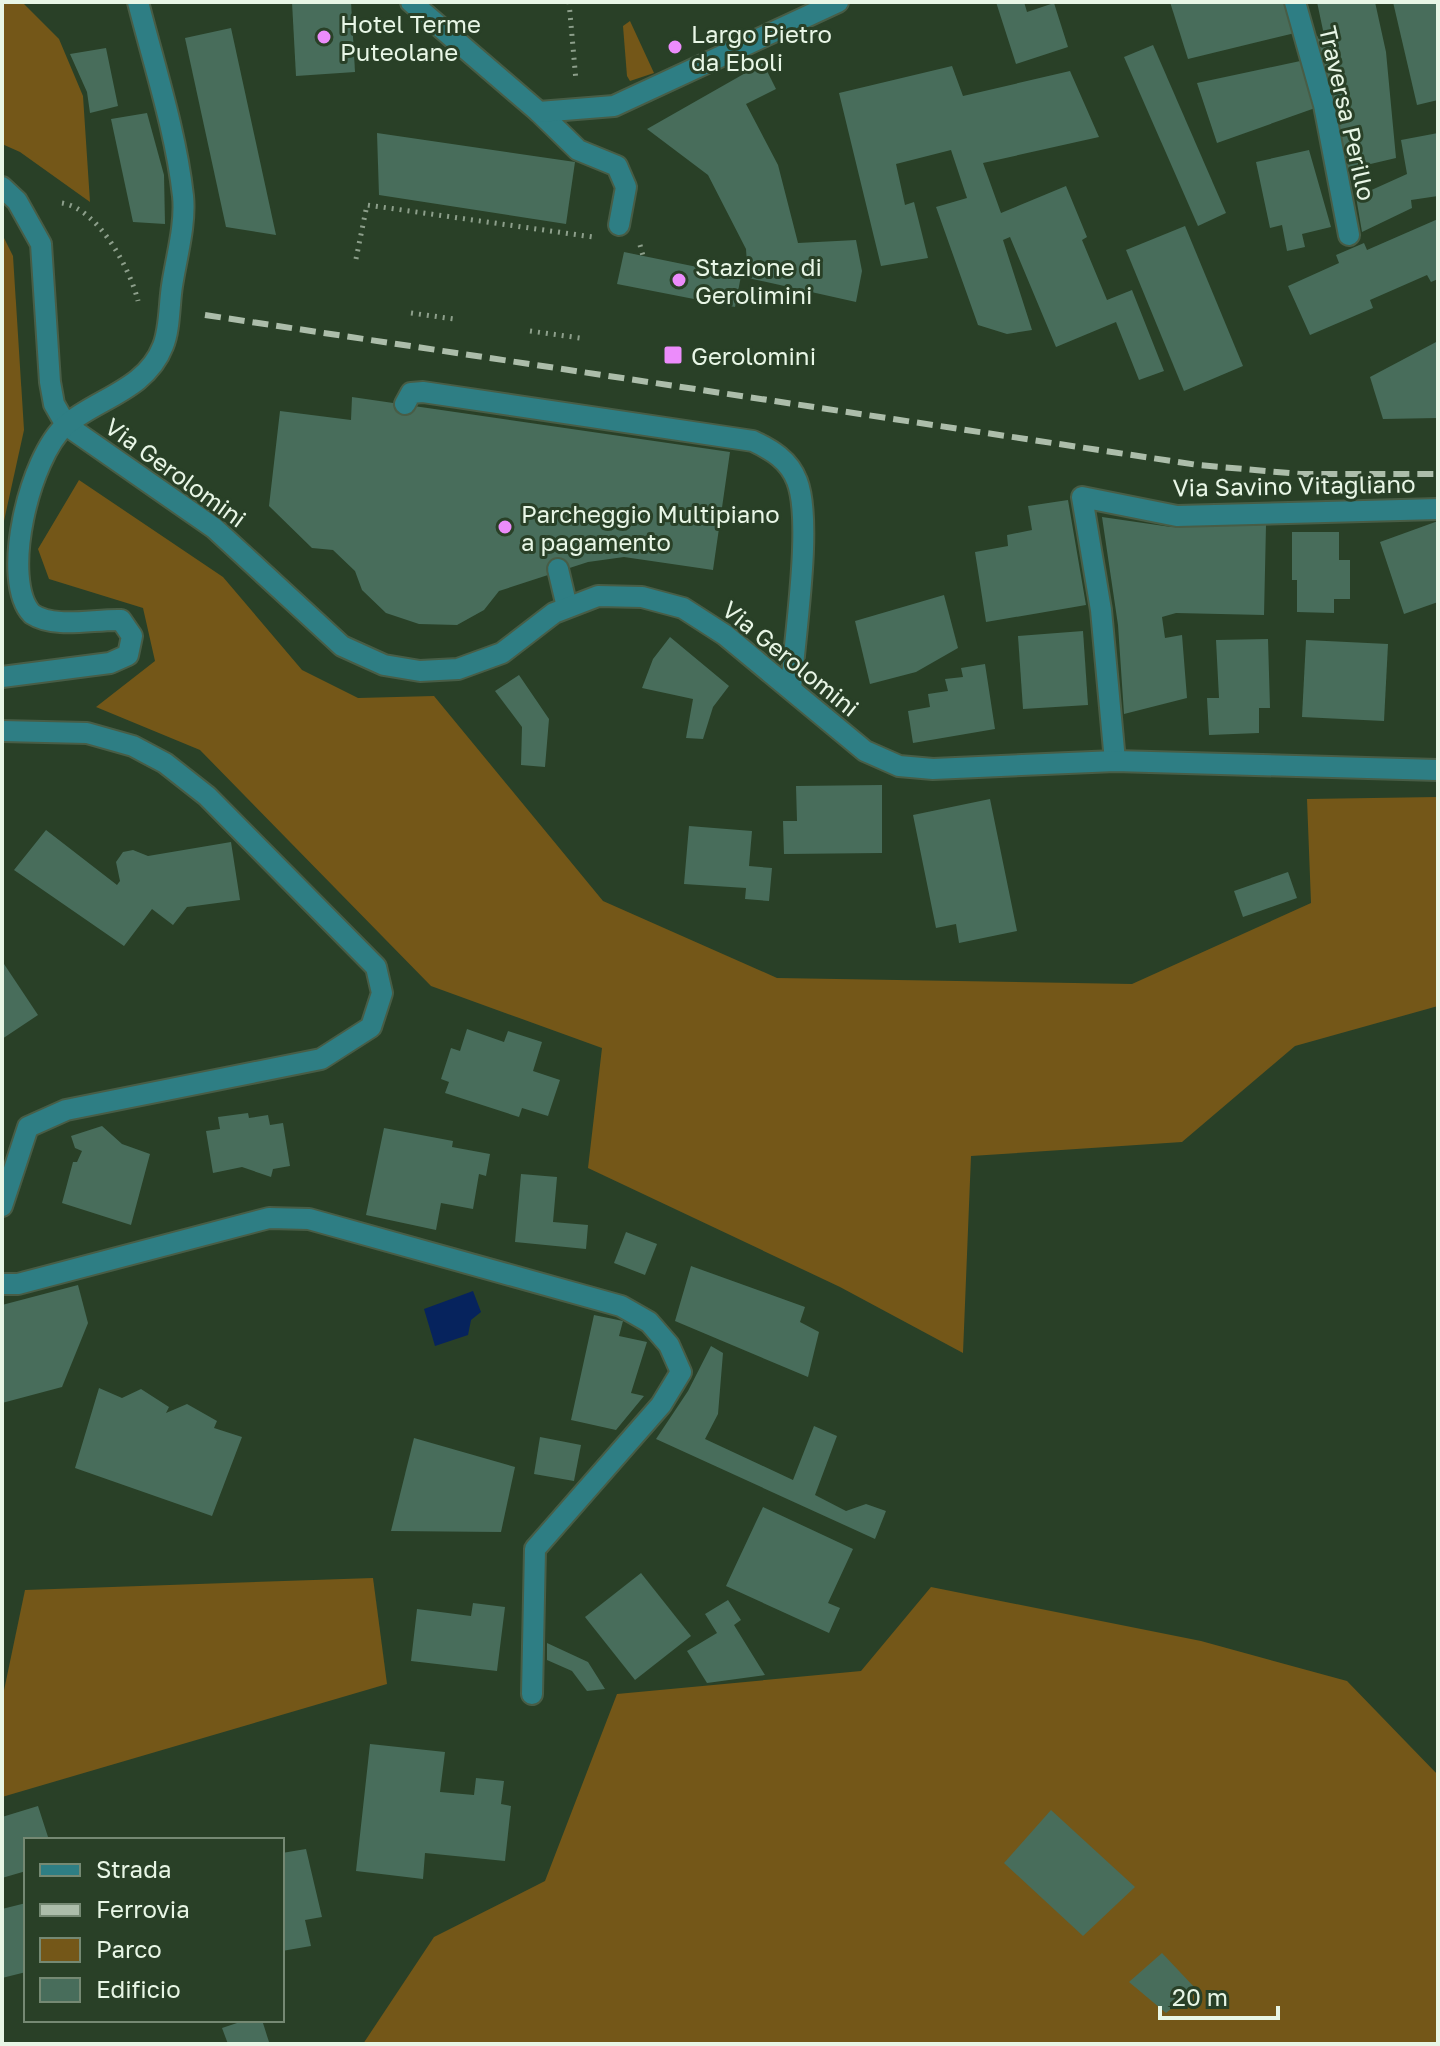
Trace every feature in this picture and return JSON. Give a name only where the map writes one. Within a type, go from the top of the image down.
[{"type":"street","points":[[2,677],[110,663],[128,655],[132,636],[121,620],[90,618],[57,624],[33,615],[16,600],[7,571],[12,532],[44,452],[66,425],[122,393],[144,374],[163,346],[184,199],[138,2]]},
{"type":"street","points":[[411,2],[539,112],[578,150],[617,166],[626,187],[619,225]]},
{"type":"street","points":[[539,112],[587,111],[614,106],[838,2]]},
{"type":"street","name":"Traversa Perillo","points":[[1295,2],[1324,105],[1349,235]]},
{"type":"street","points":[[2,187],[17,201],[41,244],[50,382],[54,404],[66,425]]},
{"type":"street","points":[[405,404],[411,393],[423,392],[753,441],[777,452],[797,479],[804,512],[791,689]]},
{"type":"street","name":"Via Gerolomini","points":[[66,425],[214,528],[342,646],[384,665],[420,671],[458,669],[502,653],[554,613],[567,607],[598,596],[642,597],[683,608],[725,635],[865,751],[899,766],[933,769],[1115,761],[1438,770]]},
{"type":"street","name":"Via Savino Vitagliano","points":[[1115,761],[1101,610],[1082,497],[1177,516],[1438,509]]},
{"type":"street","points":[[558,569],[567,607]]},
{"type":"street","points":[[2,731],[87,733],[133,746],[165,763],[207,796],[376,967],[382,993],[371,1027],[321,1059],[66,1110],[28,1127],[2,1206]]},
{"type":"street","points":[[2,1284],[18,1284],[269,1218],[309,1219],[553,1284],[621,1306],[649,1322],[669,1345],[681,1372],[661,1405],[535,1549],[532,1694]]},
{"type":"path","points":[[569,2],[577,95],[587,111]]},
{"type":"path","points":[[62,203],[76,205],[103,236],[126,271],[140,310]]},
{"type":"path","points":[[356,259],[367,205],[595,238],[619,225]]},
{"type":"path","points":[[643,248],[643,256]]},
{"type":"path","points":[[411,313],[454,319]]},
{"type":"path","points":[[530,331],[580,338]]},
{"type":"green space","points":[[2,2],[22,2],[59,39],[83,96],[90,202],[20,152],[2,144]]},
{"type":"green space","points":[[630,21],[654,73],[630,81],[623,26]]},
{"type":"green space","points":[[2,234],[13,256],[24,430],[2,530]]},
{"type":"green space","points":[[79,480],[223,577],[302,670],[358,698],[434,696],[603,901],[777,978],[1132,984],[1311,903],[1307,799],[1438,797],[1438,1006],[1295,1046],[1182,1142],[971,1156],[963,1353],[840,1287],[588,1168],[602,1048],[431,986],[200,750],[96,707],[155,661],[143,608],[49,579],[38,549]]},
{"type":"green space","points":[[373,1578],[387,1684],[2,1797],[2,1700],[25,1590]]},
{"type":"green space","points":[[931,1587],[1201,1641],[1347,1681],[1438,1775],[1438,2044],[363,2044],[434,1937],[545,1881],[617,1694],[861,1671]]},
{"type":"water","points":[[473,1291],[481,1312],[471,1320],[468,1335],[435,1346],[424,1309]]},
{"type":"building","name":"Hotel Terme Puteolane","points":[[292,2],[351,2],[355,72],[296,76]]},
{"type":"building","points":[[996,2],[1024,2],[1027,12],[1054,3],[1068,47],[1016,64]]},
{"type":"building","points":[[1170,2],[1288,2],[1295,33],[1188,59]]},
{"type":"building","points":[[1317,2],[1375,2],[1386,52],[1396,158],[1345,170],[1311,37],[1324,35]]},
{"type":"building","points":[[1393,2],[1438,2],[1438,100],[1417,105]]},
{"type":"building","points":[[231,28],[276,235],[226,227],[185,38]]},
{"type":"building","points":[[1153,45],[1226,213],[1198,226],[1124,57]]},
{"type":"building","points":[[106,48],[118,106],[90,113],[87,92],[70,54]]},
{"type":"building","points":[[1305,60],[1318,107],[1217,143],[1197,83]]},
{"type":"building","points":[[763,63],[776,89],[746,104],[778,165],[798,243],[856,240],[862,271],[856,302],[748,278],[746,249],[708,175],[647,129]]},
{"type":"building","points":[[952,66],[963,96],[1070,71],[1099,137],[983,163],[1001,213],[1066,186],[1087,237],[1082,240],[1107,300],[1132,290],[1164,371],[1139,380],[1116,322],[1056,347],[1010,237],[1003,240],[1032,330],[1007,334],[978,325],[936,207],[967,198],[951,150],[896,164],[905,205],[914,202],[928,258],[881,266],[839,93]]},
{"type":"building","points":[[147,113],[164,175],[165,224],[133,222],[111,119]]},
{"type":"building","points":[[377,133],[575,162],[566,224],[379,195]]},
{"type":"building","points":[[1438,133],[1438,196],[1411,200],[1412,208],[1362,232],[1356,197],[1407,174],[1401,140]]},
{"type":"building","points":[[1309,150],[1331,227],[1302,234],[1305,247],[1287,251],[1282,225],[1270,228],[1256,162]]},
{"type":"building","points":[[1438,219],[1438,279],[1431,282],[1427,275],[1370,300],[1373,308],[1310,335],[1288,286],[1339,263],[1336,255],[1364,243],[1367,250]]},
{"type":"building","points":[[1185,226],[1243,366],[1184,391],[1126,250]]},
{"type":"building","name":"Stazione di Gerolimini","points":[[624,252],[741,276],[735,307],[617,284]]},
{"type":"building","points":[[1438,341],[1438,418],[1383,419],[1370,377]]},
{"type":"building","name":"Parcheggio Multipiano a pagamento","points":[[352,397],[730,452],[713,570],[624,557],[588,562],[499,591],[484,610],[457,625],[419,624],[386,613],[362,590],[355,571],[333,550],[312,548],[269,506],[280,411],[351,420]]},
{"type":"building","points":[[1068,500],[1086,605],[986,622],[975,552],[1008,546],[1007,535],[1032,530],[1028,506]]},
{"type":"building","points":[[1102,517],[1171,527],[1266,525],[1264,615],[1176,613],[1162,617],[1165,638],[1182,635],[1187,698],[1124,714],[1118,625]]},
{"type":"building","points":[[1438,521],[1438,602],[1404,614],[1380,542]]},
{"type":"building","points":[[1292,532],[1339,532],[1339,560],[1350,560],[1350,599],[1334,599],[1334,613],[1297,612],[1297,580],[1292,580]]},
{"type":"building","points":[[944,595],[958,648],[916,672],[870,684],[855,621]]},
{"type":"building","points":[[1083,631],[1088,705],[1023,709],[1018,636]]},
{"type":"building","points":[[670,637],[729,686],[713,707],[703,739],[686,738],[693,699],[642,688],[653,659]]},
{"type":"building","points":[[1268,639],[1270,708],[1259,708],[1259,733],[1209,735],[1207,698],[1219,698],[1216,640]]},
{"type":"building","points":[[1306,640],[1388,644],[1384,721],[1302,717]]},
{"type":"building","points":[[985,664],[995,729],[913,743],[908,711],[930,707],[928,694],[948,691],[945,679],[963,677],[961,668]]},
{"type":"building","points":[[519,675],[549,719],[545,767],[521,765],[522,727],[495,691]]},
{"type":"building","points":[[882,785],[882,853],[784,854],[783,821],[797,821],[796,786]]},
{"type":"building","points":[[990,799],[1017,931],[959,943],[956,924],[936,928],[913,815]]},
{"type":"building","points":[[689,826],[752,831],[749,866],[772,868],[769,901],[745,899],[746,888],[684,884]]},
{"type":"building","points":[[46,830],[117,885],[120,881],[116,862],[123,852],[133,850],[148,856],[231,842],[240,900],[187,907],[173,925],[152,909],[124,946],[14,870]]},
{"type":"building","points":[[1288,872],[1297,898],[1243,917],[1234,891]]},
{"type":"building","points":[[2,961],[38,1015],[2,1039]]},
{"type":"building","points":[[467,1029],[504,1042],[508,1031],[542,1042],[533,1071],[560,1080],[548,1116],[522,1108],[519,1117],[445,1093],[449,1082],[441,1079],[451,1048],[460,1051]]},
{"type":"building","points":[[248,1113],[249,1118],[268,1115],[270,1125],[283,1123],[290,1166],[273,1169],[271,1177],[242,1167],[213,1173],[206,1131],[220,1129],[218,1117]]},
{"type":"building","points":[[102,1126],[122,1144],[150,1154],[131,1225],[62,1203],[73,1162],[77,1162],[82,1151],[75,1148],[71,1136]]},
{"type":"building","points":[[384,1128],[453,1141],[452,1147],[490,1154],[486,1176],[479,1174],[473,1209],[441,1203],[436,1230],[366,1215]]},
{"type":"building","points":[[521,1174],[557,1177],[553,1222],[588,1225],[586,1249],[515,1242]]},
{"type":"building","points":[[626,1232],[657,1244],[645,1275],[614,1263]]},
{"type":"building","points":[[691,1266],[805,1307],[800,1322],[819,1332],[808,1377],[675,1321]]},
{"type":"building","points":[[78,1285],[88,1323],[62,1387],[2,1403],[2,1305]]},
{"type":"building","points":[[594,1315],[623,1321],[619,1336],[647,1342],[631,1393],[644,1396],[616,1430],[571,1420]]},
{"type":"building","points":[[711,1346],[723,1353],[718,1414],[705,1439],[793,1480],[814,1426],[837,1436],[815,1495],[846,1511],[866,1504],[886,1511],[875,1539],[656,1439],[688,1391]]},
{"type":"building","points":[[99,1388],[122,1398],[141,1389],[169,1407],[166,1413],[187,1404],[217,1421],[214,1428],[242,1437],[212,1516],[75,1468]]},
{"type":"building","points":[[540,1437],[581,1445],[574,1481],[534,1474]]},
{"type":"building","points":[[414,1438],[515,1467],[501,1532],[391,1531]]},
{"type":"building","points":[[763,1507],[853,1549],[828,1603],[840,1608],[829,1633],[726,1586]]},
{"type":"building","points":[[641,1573],[691,1636],[635,1680],[585,1617]]},
{"type":"building","points":[[728,1600],[741,1620],[734,1625],[765,1675],[707,1683],[687,1651],[717,1633],[705,1614]]},
{"type":"building","points":[[473,1603],[505,1607],[497,1671],[411,1661],[417,1609],[471,1616]]},
{"type":"building","points":[[547,1643],[588,1662],[605,1689],[587,1691],[572,1671],[547,1660]]},
{"type":"building","points":[[370,1744],[445,1752],[440,1792],[474,1795],[476,1778],[504,1781],[501,1804],[511,1806],[505,1861],[425,1853],[423,1879],[356,1871]]},
{"type":"building","points":[[38,1806],[48,1838],[24,1838],[24,1872],[2,1878],[2,1817]]},
{"type":"building","points":[[1051,1810],[1135,1887],[1083,1936],[1004,1863]]},
{"type":"building","points":[[306,1849],[322,1917],[305,1920],[311,1946],[284,1951],[284,1853]]},
{"type":"building","points":[[24,1904],[24,1972],[2,1978],[2,1909]]},
{"type":"building","points":[[1162,1953],[1196,1989],[1166,2013],[1129,1982]]},
{"type":"building","points":[[240,2022],[263,2022],[269,2042],[228,2044],[222,2028]]},
{"type":"railway","points":[[205,315],[1198,465],[1300,474],[1438,474]]},
{"type":"place","name":"Hotel Terme Puteolane","points":[[324,37]]},
{"type":"place","name":"Largo Pietro da Eboli","points":[[675,47]]},
{"type":"place","name":"Stazione di Gerolimini","points":[[679,280]]},
{"type":"place","name":"Gerolomini","points":[[673,355]]},
{"type":"place","name":"Parcheggio Multipiano a pagamento","points":[[505,527]]}]
